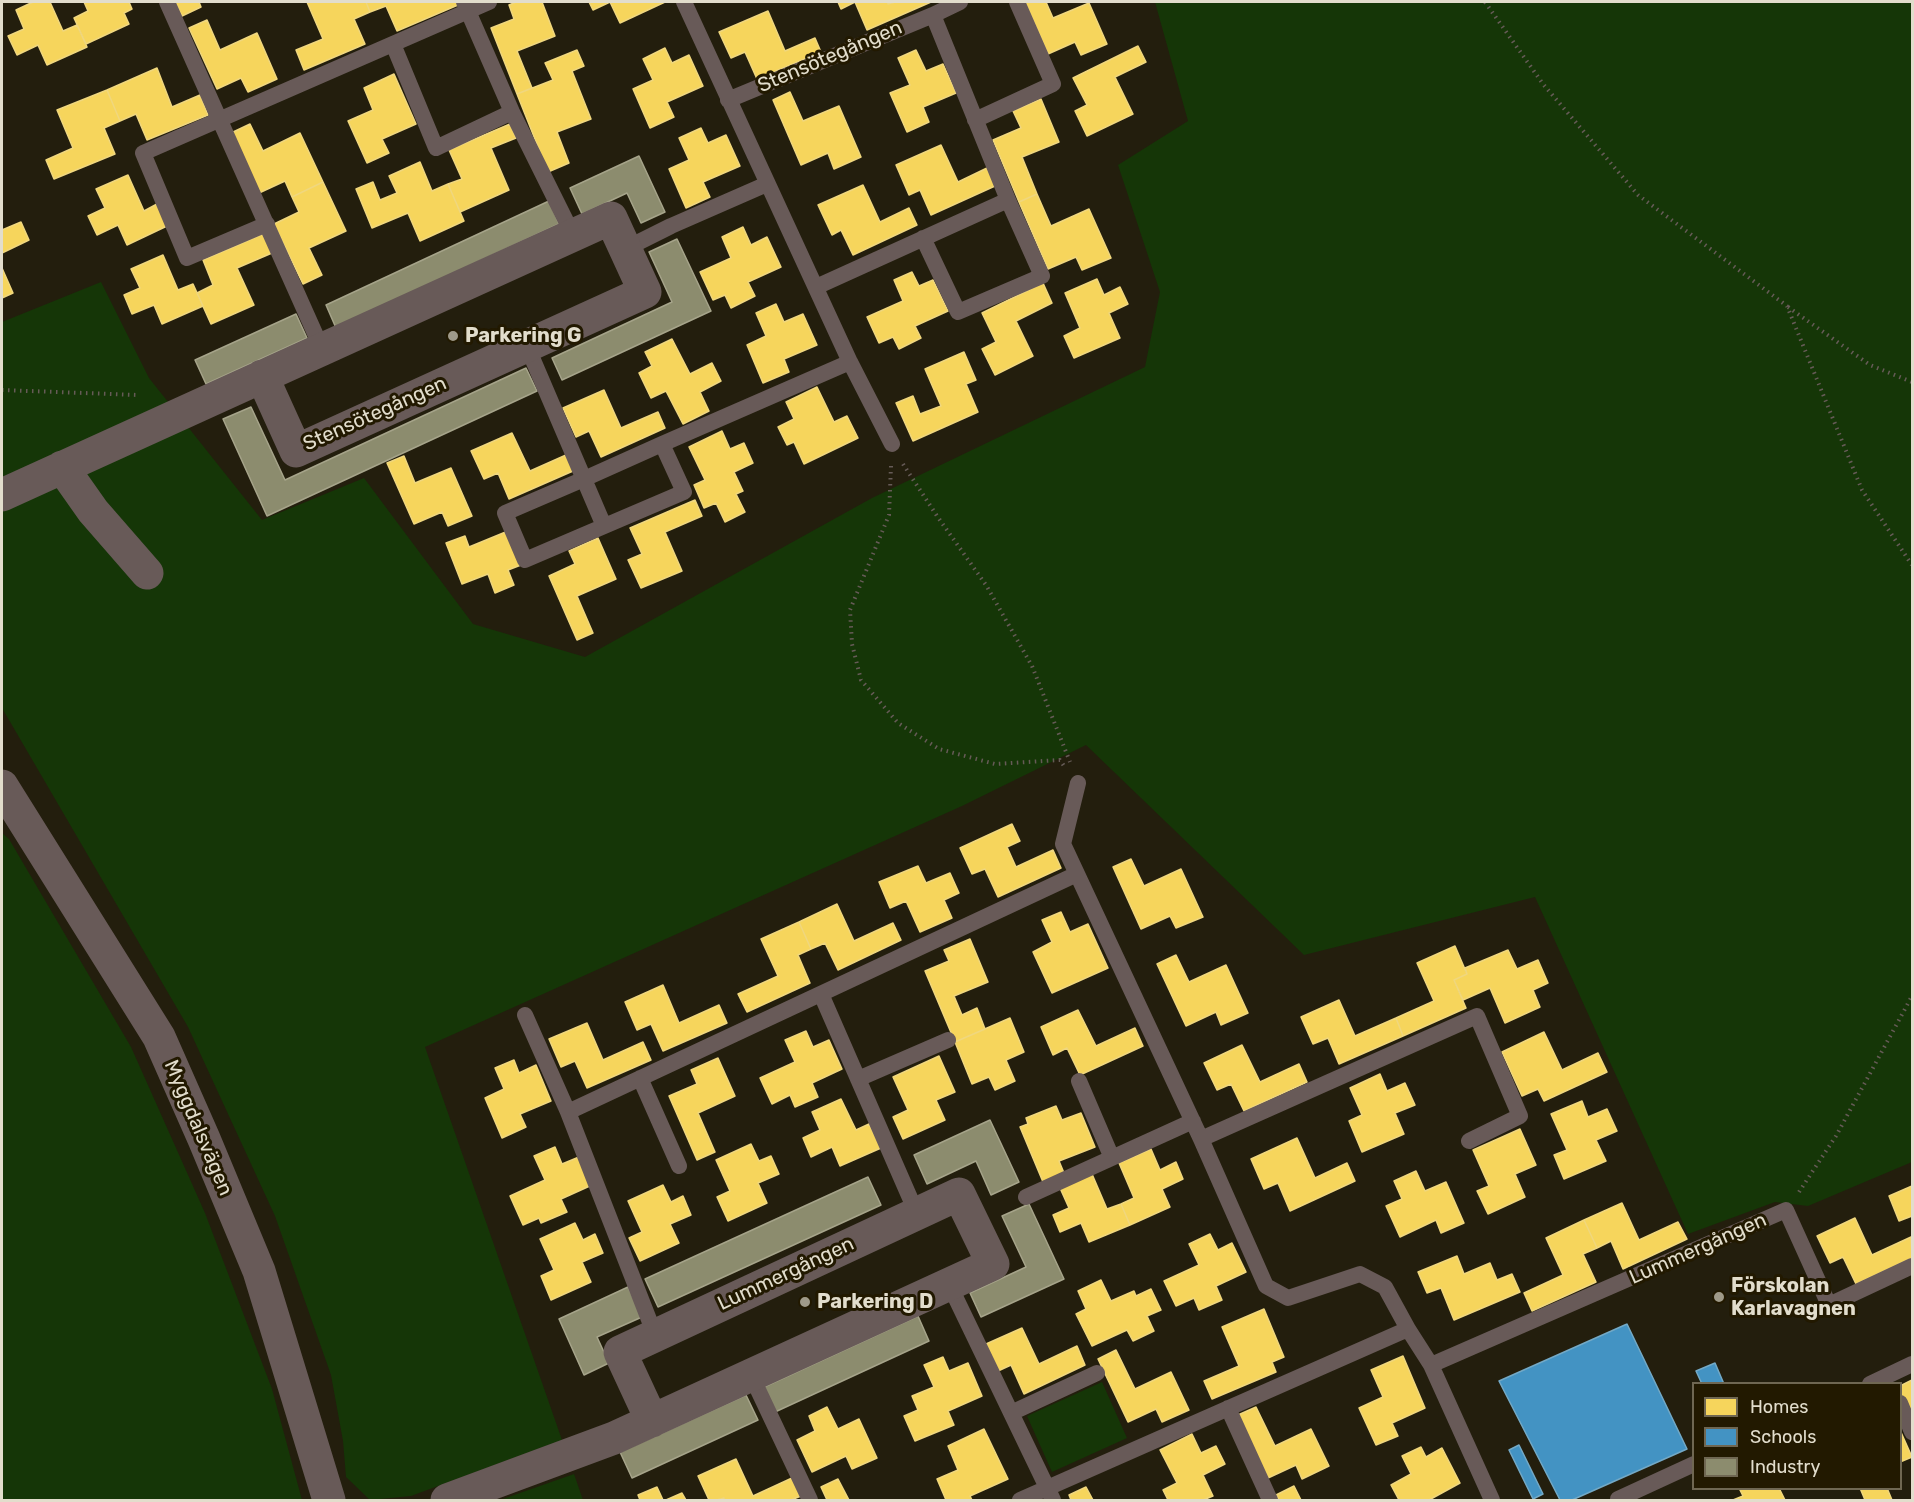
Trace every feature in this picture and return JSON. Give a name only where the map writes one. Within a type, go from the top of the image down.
[{"type":"street","name":"Stensötegången","points":[[2,495],[262,376],[611,218],[645,292],[296,451],[262,376]]},
{"type":"street","points":[[62,467],[93,511],[147,573]]},
{"type":"street","name":"Myggdalsvägen","points":[[2,786],[159,1037],[259,1271],[329,1500]]},
{"type":"street","name":"Lummergången","points":[[447,1500],[614,1438],[652,1421],[993,1264],[959,1194],[620,1352],[652,1421]]},
{"type":"lane","points":[[167,2],[322,349]]},
{"type":"lane","points":[[267,224],[188,258],[143,153],[393,44],[466,6],[489,2]]},
{"type":"lane","points":[[684,2],[850,362],[892,444]]},
{"type":"lane","name":"Stensötegången","points":[[728,100],[960,2]]},
{"type":"lane","points":[[975,120],[1053,84],[1017,2]]},
{"type":"lane","points":[[466,6],[512,111],[573,235]]},
{"type":"lane","points":[[923,238],[958,312],[1042,276],[1008,200],[933,15]]},
{"type":"lane","points":[[393,44],[436,148],[512,111]]},
{"type":"lane","points":[[625,249],[767,184]]},
{"type":"lane","points":[[816,288],[1008,200]]},
{"type":"lane","points":[[527,346],[604,526]]},
{"type":"lane","points":[[662,444],[684,492],[525,560],[505,513],[584,479],[662,444],[850,362]]},
{"type":"lane","points":[[1078,783],[1063,844],[1193,1121],[1266,1286],[1288,1298],[1360,1274],[1385,1287],[1431,1365],[1492,1500]]},
{"type":"lane","points":[[568,1112],[1077,874]]},
{"type":"lane","points":[[821,994],[917,1214]]},
{"type":"lane","points":[[525,1015],[568,1112],[656,1335]]},
{"type":"lane","points":[[1201,1139],[1477,1016],[1520,1116],[1469,1140]]},
{"type":"lane","points":[[858,1079],[948,1040]]},
{"type":"lane","points":[[640,1078],[679,1166]]},
{"type":"lane","points":[[1079,1081],[1112,1158]]},
{"type":"lane","points":[[1026,1197],[1193,1121]]},
{"type":"lane","name":"Lummergången","points":[[1431,1365],[1786,1210],[1829,1305],[1912,1266]]},
{"type":"lane","points":[[949,1284],[1050,1494]]},
{"type":"lane","points":[[1020,1500],[1050,1494],[1228,1408],[1408,1329]]},
{"type":"lane","points":[[1875,1382],[1891,1379],[1912,1364]]},
{"type":"lane","points":[[1011,1413],[1097,1373]]},
{"type":"lane","points":[[751,1375],[810,1500]]},
{"type":"lane","points":[[1228,1408],[1270,1500]]},
{"type":"lane","points":[[1902,1408],[1912,1432]]},
{"type":"lane","points":[[1619,1500],[1692,1465]]},
{"type":"path","points":[[1485,2],[1543,84],[1638,195],[1787,306],[1870,364],[1912,382]]},
{"type":"path","points":[[1787,306],[1862,490],[1912,565]]},
{"type":"path","points":[[2,390],[143,396]]},
{"type":"path","points":[[892,444],[937,516],[986,585],[1032,666],[1078,783]]},
{"type":"path","points":[[892,444],[889,515],[850,610],[852,644],[861,680],[898,723],[939,749],[995,764],[1060,760],[1078,783]]},
{"type":"path","points":[[1786,1210],[1836,1136],[1912,996]]},
{"type":"green space","points":[[1155,2],[1912,2],[1912,1162],[1808,1206],[1775,1202],[1688,1234],[1535,897],[1304,955],[1086,745],[962,806],[425,1047],[562,1440],[411,1496],[370,1500],[346,1477],[343,1441],[331,1375],[275,1216],[188,1027],[2,708],[2,322],[101,282],[149,378],[262,520],[364,478],[473,624],[585,657],[872,498],[1145,367],[1160,292],[1118,165],[1188,121]]},
{"type":"green space","points":[[2,833],[9,839],[131,1047],[205,1213],[272,1389],[302,1500],[2,1500]]},
{"type":"green space","points":[[1102,1382],[1127,1438],[1052,1472],[1027,1416]]},
{"type":"green space","points":[[574,1474],[583,1500],[500,1500]]},
{"type":"building: Homes","points":[[33,2],[50,2],[63,31],[77,25],[87,47],[47,65],[38,45],[17,55],[8,36],[24,29],[16,10]]},
{"type":"building: Homes","points":[[84,2],[129,2],[132,9],[124,13],[129,24],[86,44],[74,18],[88,11]]},
{"type":"building: Homes","points":[[175,2],[199,2],[201,7],[182,16]]},
{"type":"building: Homes","points":[[307,2],[366,2],[370,12],[354,19],[365,44],[304,70],[296,50],[323,39]]},
{"type":"building: Homes","points":[[366,2],[456,2],[458,5],[397,31],[386,6],[370,12]]},
{"type":"building: Homes","points":[[516,2],[542,2],[555,36],[517,51],[532,88],[517,94],[491,28],[514,19],[509,5]]},
{"type":"building: Homes","points":[[589,2],[610,2],[593,10]]},
{"type":"building: Homes","points":[[610,2],[665,2],[620,23]]},
{"type":"building: Homes","points":[[838,2],[855,2],[841,9]]},
{"type":"building: Homes","points":[[855,2],[887,2],[888,4],[931,2],[867,30]]},
{"type":"building: Homes","points":[[1025,2],[1046,2],[1053,18],[1089,3],[1107,44],[1081,55],[1075,42],[1048,54]]},
{"type":"building: Homes","points":[[768,11],[785,51],[815,38],[821,52],[757,79],[745,52],[731,58],[719,32]]},
{"type":"building: Homes","points":[[207,20],[220,50],[257,33],[277,79],[248,92],[241,78],[217,89],[189,28]]},
{"type":"building: Homes","points":[[1138,46],[1146,62],[1115,77],[1133,114],[1087,136],[1075,111],[1087,105],[1073,78]]},
{"type":"building: Homes","points":[[665,48],[672,63],[689,55],[703,86],[667,102],[674,117],[650,128],[633,89],[653,80],[643,59]]},
{"type":"building: Homes","points":[[577,50],[584,66],[572,71],[591,119],[557,132],[569,163],[548,172],[517,94],[553,80],[545,63]]},
{"type":"building: Homes","points":[[916,50],[926,71],[943,64],[956,93],[923,107],[929,122],[907,132],[890,93],[910,85],[898,58]]},
{"type":"building: Homes","points":[[157,68],[172,107],[200,95],[208,115],[147,140],[136,114],[120,121],[107,90]]},
{"type":"building: Homes","points":[[394,74],[416,124],[382,139],[389,153],[367,163],[348,121],[373,110],[364,88]]},
{"type":"building: Homes","points":[[107,90],[120,121],[104,128],[115,154],[54,179],[46,160],[73,148],[57,110]]},
{"type":"building: Homes","points":[[790,92],[803,121],[839,106],[861,157],[834,169],[828,153],[801,165],[773,100]]},
{"type":"building: Homes","points":[[1041,99],[1059,142],[1022,157],[1037,194],[1019,202],[993,140],[1021,128],[1013,111]]},
{"type":"building: Homes","points":[[250,124],[263,151],[300,133],[323,182],[292,197],[285,181],[259,193],[231,133]]},
{"type":"building: Homes","points":[[510,124],[516,138],[491,148],[509,190],[460,212],[448,184],[462,179],[449,150]]},
{"type":"building: Homes","points":[[701,128],[708,143],[726,135],[740,166],[703,182],[710,197],[686,208],[669,169],[689,160],[679,138]]},
{"type":"building: Homes","points":[[941,145],[958,182],[987,168],[995,186],[931,215],[920,190],[909,195],[896,165]]},
{"type":"building: Homes","points":[[420,162],[432,191],[448,184],[464,221],[420,241],[408,213],[372,228],[356,189],[373,182],[380,200],[397,193],[389,176]]},
{"type":"building: Homes","points":[[128,175],[144,211],[157,204],[167,226],[127,245],[118,225],[97,235],[88,216],[105,208],[96,189]]},
{"type":"building: Homes","points":[[323,182],[346,231],[309,248],[322,275],[303,284],[274,224],[299,212],[292,197]]},
{"type":"building: Homes","points":[[863,185],[880,222],[909,208],[917,225],[853,255],[841,230],[832,235],[818,205]]},
{"type":"building: Homes","points":[[1037,194],[1051,226],[1089,209],[1111,258],[1082,270],[1076,257],[1048,269],[1019,202]]},
{"type":"building: Homes","points":[[21,222],[29,240],[2,253],[2,230]]},
{"type":"building: Homes","points":[[743,227],[751,245],[767,237],[781,267],[748,282],[755,296],[731,308],[725,295],[713,300],[700,272],[731,258],[722,237]]},
{"type":"building: Homes","points":[[263,234],[272,253],[237,268],[254,305],[211,324],[197,293],[213,285],[203,260]]},
{"type":"building: Homes","points":[[163,255],[178,290],[193,284],[203,306],[162,324],[154,305],[132,314],[124,295],[140,288],[131,269]]},
{"type":"building: Homes","points":[[2,268],[13,293],[2,298]]},
{"type":"building: Homes","points":[[912,272],[919,286],[933,280],[948,311],[915,326],[921,338],[899,349],[893,337],[879,343],[867,317],[903,301],[894,280]]},
{"type":"building: Homes","points":[[1097,279],[1104,295],[1120,287],[1128,304],[1109,313],[1120,338],[1074,358],[1064,336],[1080,328],[1065,293]]},
{"type":"building: Homes","points":[[1043,283],[1052,303],[1016,321],[1033,356],[995,375],[982,349],[996,342],[982,313]]},
{"type":"building: Homes","points":[[776,304],[784,322],[803,314],[817,345],[784,359],[789,372],[763,383],[747,345],[766,336],[756,313]]},
{"type":"building: Homes","points":[[672,339],[690,374],[712,363],[721,381],[700,392],[709,411],[683,424],[666,391],[651,398],[639,373],[652,366],[645,352]]},
{"type":"building: Homes","points":[[964,352],[976,380],[966,384],[978,412],[913,441],[896,403],[913,396],[920,414],[941,406],[925,369]]},
{"type":"building: Homes","points":[[817,387],[834,422],[847,416],[858,438],[804,464],[794,442],[787,445],[778,427],[794,419],[786,402]]},
{"type":"building: Homes","points":[[604,390],[621,428],[658,412],[665,428],[601,457],[589,431],[576,437],[563,408]]},
{"type":"building: Homes","points":[[722,431],[730,449],[744,443],[753,463],[734,472],[743,491],[736,494],[745,512],[725,522],[716,503],[704,508],[694,485],[705,480],[689,447]]},
{"type":"building: Homes","points":[[512,433],[530,471],[566,455],[573,471],[509,499],[498,473],[484,479],[471,451]]},
{"type":"building: Homes","points":[[404,456],[415,483],[451,468],[472,516],[448,526],[442,512],[414,524],[387,463]]},
{"type":"building: Homes","points":[[695,500],[702,516],[665,532],[682,571],[641,588],[628,560],[642,554],[630,528]]},
{"type":"building: Homes","points":[[508,531],[521,565],[508,570],[514,585],[495,593],[488,574],[462,584],[446,543],[465,536],[469,547]]},
{"type":"building: Homes","points":[[598,538],[616,579],[577,596],[593,633],[577,640],[549,576],[575,564],[569,551]]},
{"type":"building: Homes","points":[[1012,824],[1020,841],[1007,847],[1016,867],[1053,850],[1061,868],[998,897],[985,869],[972,874],[960,848]]},
{"type":"building: Homes","points":[[1131,859],[1144,886],[1181,869],[1203,917],[1176,928],[1170,916],[1141,929],[1113,867]]},
{"type":"building: Homes","points":[[918,866],[926,883],[950,873],[959,893],[944,900],[952,918],[920,932],[906,901],[890,908],[879,882]]},
{"type":"building: Homes","points":[[837,904],[854,941],[893,923],[901,940],[838,970],[825,943],[811,949],[799,922]]},
{"type":"building: Homes","points":[[1061,912],[1070,932],[1088,924],[1108,968],[1052,993],[1033,952],[1052,942],[1042,920]]},
{"type":"building: Homes","points":[[799,922],[811,949],[798,955],[810,983],[747,1012],[738,994],[778,976],[761,939]]},
{"type":"building: Homes","points":[[970,939],[988,982],[954,996],[962,1015],[977,1008],[985,1029],[955,1042],[925,971],[949,961],[944,950]]},
{"type":"building: Homes","points":[[1455,946],[1467,974],[1454,980],[1466,1008],[1403,1036],[1396,1018],[1434,1001],[1417,963]]},
{"type":"building: Homes","points":[[1508,950],[1517,969],[1538,960],[1548,983],[1533,990],[1540,1007],[1505,1023],[1490,988],[1463,1000],[1454,980],[1467,974],[1465,968]]},
{"type":"building: Homes","points":[[1176,955],[1189,982],[1226,965],[1248,1013],[1221,1025],[1216,1012],[1186,1026],[1157,964]]},
{"type":"building: Homes","points":[[663,985],[679,1023],[719,1005],[727,1023],[663,1051],[651,1024],[637,1030],[625,1002]]},
{"type":"building: Homes","points":[[1339,1000],[1355,1036],[1396,1018],[1403,1036],[1339,1064],[1328,1038],[1313,1044],[1301,1017]]},
{"type":"building: Homes","points":[[1078,1010],[1096,1046],[1135,1028],[1143,1046],[1080,1075],[1067,1048],[1053,1055],[1041,1027]]},
{"type":"building: Homes","points":[[1010,1018],[1024,1052],[1006,1060],[1015,1081],[995,1090],[989,1077],[972,1084],[955,1042]]},
{"type":"building: Homes","points":[[587,1023],[603,1060],[643,1042],[651,1060],[587,1088],[575,1061],[561,1067],[549,1039]]},
{"type":"building: Homes","points":[[806,1031],[813,1047],[829,1040],[842,1069],[812,1083],[818,1097],[795,1107],[790,1095],[772,1104],[760,1078],[795,1062],[785,1040]]},
{"type":"building: Homes","points":[[1544,1032],[1562,1070],[1598,1053],[1607,1072],[1544,1101],[1538,1089],[1522,1096],[1502,1052]]},
{"type":"building: Homes","points":[[1242,1045],[1260,1082],[1299,1064],[1307,1082],[1244,1111],[1231,1084],[1217,1090],[1204,1063]]},
{"type":"building: Homes","points":[[939,1056],[955,1092],[936,1100],[945,1120],[903,1139],[893,1117],[908,1110],[893,1077]]},
{"type":"building: Homes","points":[[718,1058],[735,1096],[698,1113],[715,1152],[697,1160],[669,1096],[697,1084],[691,1070]]},
{"type":"building: Homes","points":[[514,1060],[519,1073],[536,1065],[551,1101],[520,1114],[526,1127],[502,1138],[485,1098],[504,1089],[495,1068]]},
{"type":"building: Homes","points":[[1380,1074],[1387,1091],[1405,1083],[1415,1105],[1395,1113],[1404,1134],[1362,1152],[1349,1121],[1362,1115],[1350,1088]]},
{"type":"building: Homes","points":[[841,1099],[856,1130],[869,1124],[881,1148],[840,1166],[832,1147],[811,1157],[803,1138],[820,1130],[812,1112]]},
{"type":"building: Homes","points":[[1582,1101],[1588,1117],[1607,1109],[1617,1131],[1596,1140],[1606,1161],[1564,1179],[1554,1155],[1567,1150],[1551,1114]]},
{"type":"building: Homes","points":[[1056,1106],[1062,1120],[1081,1113],[1095,1147],[1059,1161],[1064,1173],[1043,1182],[1020,1127],[1028,1124],[1026,1118]]},
{"type":"building: Homes","points":[[1520,1129],[1536,1165],[1515,1174],[1525,1197],[1488,1214],[1477,1191],[1489,1186],[1473,1150]]},
{"type":"building: Homes","points":[[1297,1138],[1315,1178],[1347,1163],[1355,1181],[1290,1211],[1278,1183],[1264,1189],[1251,1159]]},
{"type":"building: Homes","points":[[751,1144],[759,1161],[771,1156],[779,1174],[758,1183],[767,1203],[728,1221],[717,1197],[730,1191],[716,1160]]},
{"type":"building: Homes","points":[[555,1147],[562,1164],[579,1157],[592,1185],[561,1199],[567,1212],[541,1223],[539,1218],[523,1225],[510,1196],[545,1180],[534,1156]]},
{"type":"building: Homes","points":[[1151,1149],[1160,1170],[1176,1162],[1183,1179],[1162,1189],[1170,1207],[1130,1225],[1121,1204],[1134,1198],[1119,1163]]},
{"type":"building: Homes","points":[[1416,1171],[1425,1191],[1446,1182],[1464,1223],[1441,1233],[1436,1220],[1400,1237],[1386,1206],[1402,1199],[1394,1181]]},
{"type":"building: Homes","points":[[1092,1174],[1107,1209],[1121,1204],[1130,1225],[1089,1242],[1081,1223],[1060,1232],[1053,1215],[1069,1208],[1060,1188]]},
{"type":"building: Homes","points":[[663,1185],[671,1202],[683,1196],[691,1215],[670,1224],[679,1243],[640,1261],[629,1238],[642,1232],[628,1201]]},
{"type":"building: Homes","points":[[1912,1186],[1912,1216],[1899,1221],[1889,1196]]},
{"type":"building: Homes","points":[[1622,1203],[1639,1240],[1678,1222],[1687,1239],[1623,1269],[1611,1241],[1597,1248],[1584,1220]]},
{"type":"building: Homes","points":[[1855,1218],[1872,1255],[1911,1237],[1912,1258],[1856,1284],[1843,1257],[1830,1263],[1817,1236]]},
{"type":"building: Homes","points":[[1584,1220],[1597,1248],[1583,1254],[1596,1282],[1532,1311],[1524,1293],[1563,1275],[1546,1238]]},
{"type":"building: Homes","points":[[575,1223],[583,1240],[595,1234],[603,1253],[582,1262],[591,1282],[551,1300],[541,1276],[554,1270],[540,1239]]},
{"type":"building: Homes","points":[[1210,1234],[1218,1250],[1232,1243],[1246,1272],[1216,1286],[1222,1300],[1199,1310],[1194,1298],[1176,1306],[1164,1281],[1199,1265],[1189,1244]]},
{"type":"building: Homes","points":[[1457,1256],[1464,1274],[1490,1263],[1497,1280],[1512,1274],[1520,1292],[1454,1320],[1441,1288],[1427,1293],[1418,1272]]},
{"type":"building: Homes","points":[[1101,1280],[1111,1301],[1134,1291],[1136,1296],[1151,1289],[1161,1310],[1147,1316],[1154,1331],[1133,1341],[1127,1330],[1092,1346],[1076,1314],[1086,1309],[1078,1291]]},
{"type":"building: Homes","points":[[1264,1309],[1284,1357],[1272,1362],[1276,1372],[1212,1399],[1204,1381],[1239,1366],[1222,1327]]},
{"type":"building: Homes","points":[[1022,1328],[1039,1364],[1077,1346],[1085,1365],[1024,1394],[1011,1365],[998,1371],[986,1344]]},
{"type":"building: Homes","points":[[1116,1350],[1135,1389],[1171,1372],[1189,1410],[1162,1422],[1156,1409],[1128,1422],[1098,1359]]},
{"type":"building: Homes","points":[[1403,1356],[1425,1408],[1392,1423],[1398,1436],[1376,1445],[1359,1408],[1383,1397],[1371,1370]]},
{"type":"building: Homes","points":[[943,1357],[949,1371],[968,1363],[982,1396],[948,1411],[954,1425],[915,1441],[904,1416],[918,1410],[912,1396],[934,1387],[924,1365]]},
{"type":"building: Homes","points":[[1912,1380],[1912,1418],[1902,1397],[1902,1385]]},
{"type":"building: Homes","points":[[827,1407],[838,1429],[859,1419],[877,1458],[852,1469],[846,1456],[812,1472],[797,1440],[815,1431],[809,1416]]},
{"type":"building: Homes","points":[[1256,1407],[1275,1446],[1311,1429],[1329,1466],[1302,1479],[1296,1465],[1268,1478],[1238,1415]]},
{"type":"building: Homes","points":[[984,1429],[1008,1479],[970,1496],[972,1500],[946,1500],[937,1479],[958,1470],[948,1446]]},
{"type":"building: Homes","points":[[1192,1434],[1201,1453],[1216,1446],[1225,1464],[1203,1475],[1213,1496],[1203,1500],[1168,1500],[1163,1490],[1177,1483],[1160,1450]]},
{"type":"building: Homes","points":[[1902,1434],[1912,1457],[1902,1461]]},
{"type":"building: Homes","points":[[1421,1447],[1426,1457],[1442,1448],[1460,1483],[1429,1500],[1399,1500],[1391,1485],[1411,1474],[1402,1456]]},
{"type":"building: Homes","points":[[736,1459],[753,1496],[792,1478],[801,1496],[791,1500],[725,1500],[724,1498],[709,1500],[698,1476]]},
{"type":"building: Homes","points":[[838,1479],[849,1500],[827,1500],[821,1487]]},
{"type":"building: Homes","points":[[1294,1486],[1301,1500],[1279,1500],[1276,1495]]},
{"type":"building: Homes","points":[[657,1487],[663,1500],[640,1500],[638,1495]]},
{"type":"building: Homes","points":[[1086,1487],[1093,1500],[1071,1500],[1069,1495]]},
{"type":"building: Homes","points":[[1740,1490],[1780,1490],[1785,1500],[1733,1500],[1743,1496]]},
{"type":"building: Homes","points":[[1861,1490],[1888,1490],[1892,1500],[1865,1500]]},
{"type":"building: Homes","points":[[682,1493],[686,1500],[666,1500]]},
{"type":"building: Schools","points":[[1627,1324],[1687,1449],[1572,1500],[1560,1500],[1499,1381]]},
{"type":"building: Schools","points":[[1715,1363],[1723,1382],[1701,1382],[1696,1371]]},
{"type":"building: Schools","points":[[1519,1445],[1543,1494],[1533,1499],[1509,1450]]},
{"type":"building: Industry","points":[[639,156],[665,212],[641,223],[627,193],[582,214],[570,188]]},
{"type":"building: Industry","points":[[549,201],[559,224],[336,328],[326,305]]},
{"type":"building: Industry","points":[[677,239],[711,311],[562,380],[552,358],[672,302],[649,252]]},
{"type":"building: Industry","points":[[296,314],[307,338],[206,384],[195,360]]},
{"type":"building: Industry","points":[[526,368],[537,391],[267,516],[223,419],[251,407],[285,480]]},
{"type":"building: Industry","points":[[990,1120],[1019,1182],[991,1195],[976,1161],[927,1184],[914,1155]]},
{"type":"building: Industry","points":[[868,1177],[881,1205],[658,1307],[645,1279]]},
{"type":"building: Industry","points":[[1029,1204],[1064,1279],[981,1317],[970,1293],[1026,1267],[1002,1216]]},
{"type":"building: Industry","points":[[628,1287],[642,1317],[597,1337],[609,1363],[584,1375],[559,1319]]},
{"type":"building: Industry","points":[[918,1316],[929,1341],[775,1412],[764,1387]]},
{"type":"building: Industry","points":[[746,1395],[758,1420],[632,1478],[620,1452]]},
{"type":"place","name":"Parkering G","points":[[453,336]]},
{"type":"place","name":"Förskolan Karlavagnen","points":[[1719,1297]]},
{"type":"place","name":"Parkering D","points":[[805,1302]]}]
